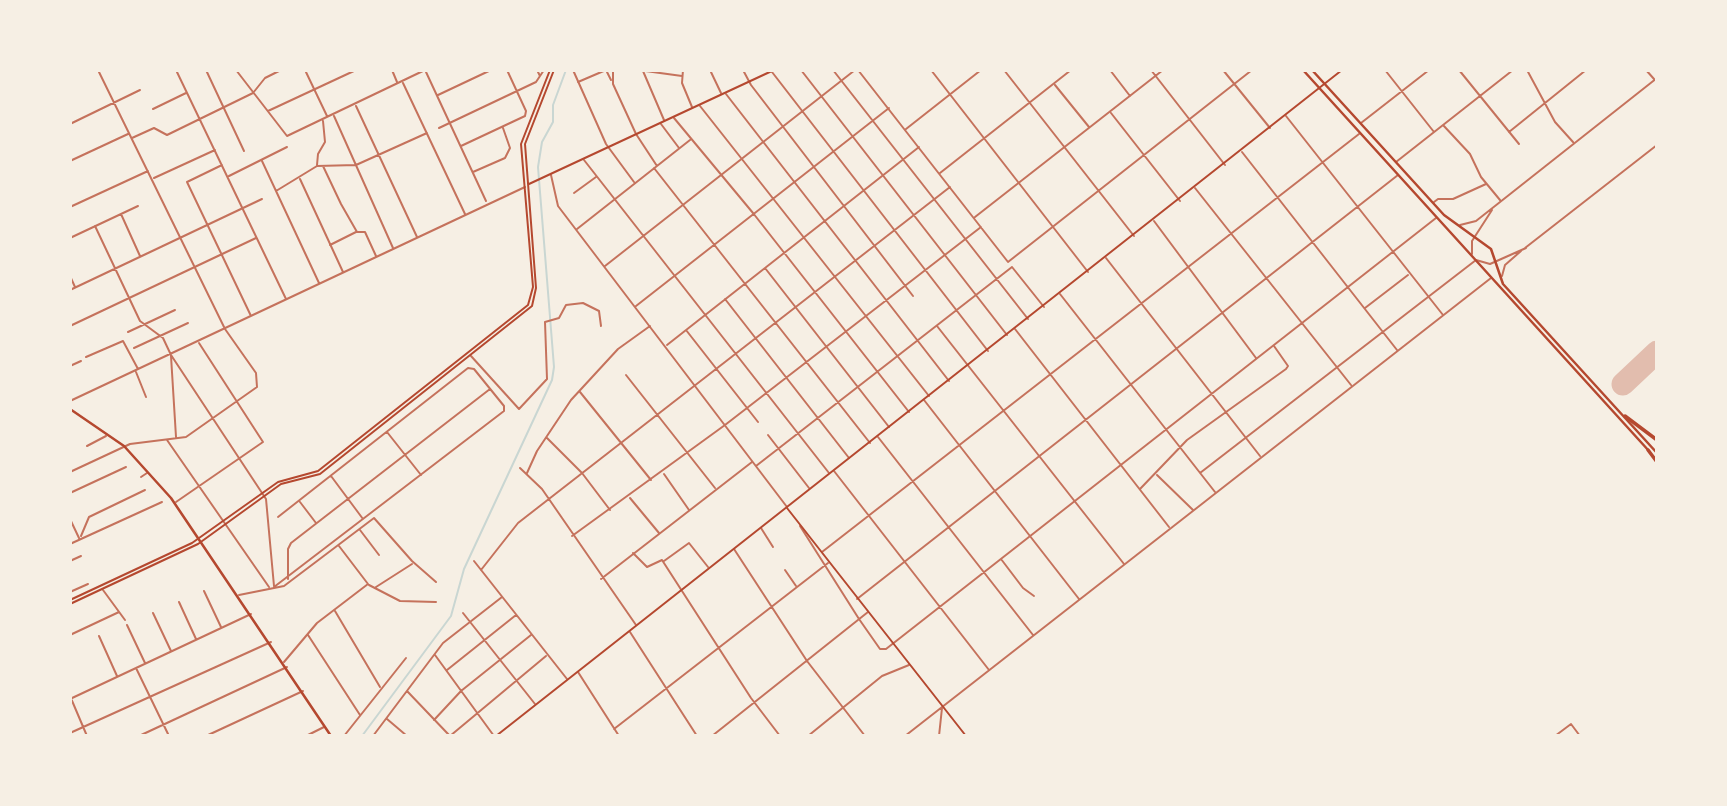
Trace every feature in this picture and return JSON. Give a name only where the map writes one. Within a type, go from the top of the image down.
[{"type":"highway","points":[[1625,416],[1647,436],[1657,440]]},
{"type":"highway","points":[[1648,450],[1657,461]]},
{"type":"main road","points":[[70,602],[102,589],[200,539],[282,480],[310,474],[322,468],[527,305],[533,287],[525,144],[552,70]]},
{"type":"main road","points":[[1303,70],[1648,450]]},
{"type":"main road","points":[[1312,70],[1452,223],[1491,249],[1503,284],[1657,453]]},
{"type":"main road","points":[[495,736],[1180,201],[1342,70]]},
{"type":"main road","points":[[527,186],[773,71]]},
{"type":"main road","points":[[264,493],[285,483],[320,474],[528,310],[536,298],[527,186]]},
{"type":"main road","points":[[1575,371],[1579,366]]},
{"type":"main road","points":[[70,409],[124,446],[175,503],[271,642],[331,736]]},
{"type":"main road","points":[[787,507],[966,736]]},
{"type":"main road","points":[[70,602],[200,539]]},
{"type":"street","points":[[70,472],[124,446],[186,437],[256,389],[256,373],[225,329],[99,70]]},
{"type":"street","points":[[176,70],[286,300]]},
{"type":"street","points":[[206,70],[244,151]]},
{"type":"street","points":[[236,70],[285,135],[323,120],[425,70],[486,201]]},
{"type":"street","points":[[131,139],[155,128],[167,135],[253,93],[265,78],[281,70]]},
{"type":"street","points":[[305,70],[328,117]]},
{"type":"street","points":[[267,112],[356,70]]},
{"type":"street","points":[[392,70],[398,83]]},
{"type":"street","points":[[437,96],[491,70]]},
{"type":"street","points":[[460,147],[523,117],[526,111],[507,70]]},
{"type":"street","points":[[537,70],[541,77]]},
{"type":"street","points":[[439,128],[541,77],[544,70]]},
{"type":"street","points":[[577,83],[606,70],[636,134],[682,204],[870,443]]},
{"type":"street","points":[[613,70],[613,84]]},
{"type":"street","points":[[638,70],[682,76]]},
{"type":"street","points":[[683,70],[682,86],[692,108]]},
{"type":"street","points":[[710,70],[722,94]]},
{"type":"street","points":[[743,70],[782,127],[913,296]]},
{"type":"street","points":[[801,70],[1007,335]]},
{"type":"street","points":[[833,70],[1028,319]]},
{"type":"street","points":[[604,267],[857,70],[1044,307]]},
{"type":"street","points":[[931,70],[1088,272]]},
{"type":"street","points":[[905,129],[981,70]]},
{"type":"street","points":[[1004,70],[1134,236]]},
{"type":"street","points":[[940,173],[1071,70]]},
{"type":"street","points":[[1110,70],[1130,96]]},
{"type":"street","points":[[1150,70],[1224,165]]},
{"type":"street","points":[[974,218],[1163,70]]},
{"type":"street","points":[[1223,70],[1270,128]]},
{"type":"street","points":[[1008,262],[1252,70]]},
{"type":"street","points":[[1385,70],[1434,132]]},
{"type":"street","points":[[1361,124],[1429,70]]},
{"type":"street","points":[[1459,70],[1519,144]]},
{"type":"street","points":[[1395,162],[1513,70]]},
{"type":"street","points":[[1527,70],[1544,104],[1574,143]]},
{"type":"street","points":[[1509,132],[1586,70]]},
{"type":"street","points":[[1452,223],[1470,225],[1656,79],[1646,70]]},
{"type":"street","points":[[573,71],[609,148],[635,183]]},
{"type":"street","points":[[643,71],[664,121]]},
{"type":"street","points":[[773,71],[832,152],[988,351]]},
{"type":"street","points":[[402,82],[466,215]]},
{"type":"street","points":[[1054,83],[1089,127]]},
{"type":"street","points":[[70,124],[140,90]]},
{"type":"street","points":[[725,92],[949,381]]},
{"type":"street","points":[[153,109],[187,93]]},
{"type":"street","points":[[355,104],[418,238]]},
{"type":"street","points":[[698,105],[929,396]]},
{"type":"street","points":[[636,306],[889,108]]},
{"type":"street","points":[[1110,112],[1180,201]]},
{"type":"street","points":[[333,115],[394,249]]},
{"type":"street","points":[[1286,116],[1444,316]]},
{"type":"street","points":[[673,117],[753,212],[909,412]]},
{"type":"street","points":[[317,166],[318,154],[325,142],[323,120]]},
{"type":"street","points":[[660,123],[679,149]]},
{"type":"street","points":[[1443,125],[1470,154],[1487,184],[1501,201]]},
{"type":"street","points":[[472,172],[505,158],[510,144],[502,127]]},
{"type":"street","points":[[276,191],[300,179],[317,166],[356,165],[426,133]]},
{"type":"street","points":[[822,553],[1361,133]]},
{"type":"street","points":[[70,161],[128,134]]},
{"type":"street","points":[[576,230],[691,139]]},
{"type":"street","points":[[1503,284],[1503,268],[1525,248],[1657,145]]},
{"type":"street","points":[[228,177],[287,147]]},
{"type":"street","points":[[666,346],[919,147]]},
{"type":"street","points":[[153,178],[215,150]]},
{"type":"street","points":[[1241,152],[1398,351]]},
{"type":"street","points":[[262,160],[319,284]]},
{"type":"street","points":[[584,160],[830,474]]},
{"type":"street","points":[[222,165],[187,182],[251,317]]},
{"type":"street","points":[[323,166],[357,232]]},
{"type":"street","points":[[70,207],[149,170]]},
{"type":"street","points":[[857,598],[1399,174]]},
{"type":"street","points":[[551,175],[556,204],[787,507]]},
{"type":"street","points":[[574,193],[597,176]]},
{"type":"street","points":[[300,179],[344,273]]},
{"type":"street","points":[[1433,203],[1438,199],[1453,200],[1487,184]]},
{"type":"street","points":[[70,401],[527,186]]},
{"type":"street","points":[[481,570],[516,525],[950,187]]},
{"type":"street","points":[[1195,188],[1352,386]]},
{"type":"street","points":[[70,290],[262,199]]},
{"type":"street","points":[[70,237],[138,206]]},
{"type":"street","points":[[1472,254],[1475,236],[1495,206]]},
{"type":"street","points":[[121,214],[141,257]]},
{"type":"street","points":[[799,523],[824,566],[881,650],[940,607],[1437,217]]},
{"type":"street","points":[[1154,221],[1256,358]]},
{"type":"street","points":[[95,226],[145,324],[162,335],[171,355],[264,493],[274,587]]},
{"type":"street","points":[[572,537],[652,481],[981,227]]},
{"type":"street","points":[[330,244],[357,232],[365,232],[377,257]]},
{"type":"street","points":[[70,326],[257,237]]},
{"type":"street","points":[[1200,473],[1476,260],[1485,264],[1525,248]]},
{"type":"street","points":[[1106,258],[1261,458]]},
{"type":"street","points":[[764,267],[889,428]]},
{"type":"street","points":[[756,466],[1012,267]]},
{"type":"street","points":[[1364,308],[1410,274]]},
{"type":"street","points":[[70,276],[76,288]]},
{"type":"street","points":[[905,736],[1491,277]]},
{"type":"street","points":[[1060,294],[1216,493]]},
{"type":"street","points":[[725,299],[850,458]]},
{"type":"street","points":[[471,356],[519,409],[545,384],[548,368],[544,325],[559,318],[566,305],[583,303],[598,311],[601,326]]},
{"type":"street","points":[[128,332],[175,310]]},
{"type":"street","points":[[134,348],[188,323]]},
{"type":"street","points":[[936,325],[1124,564]]},
{"type":"street","points":[[527,473],[546,438],[579,391],[618,349],[650,326]]},
{"type":"street","points":[[686,330],[758,422]]},
{"type":"street","points":[[1015,330],[1171,528]]},
{"type":"street","points":[[86,357],[123,341],[146,397]]},
{"type":"street","points":[[175,503],[263,442],[239,401],[198,342]]},
{"type":"street","points":[[1139,489],[1179,447],[1286,369],[1288,366],[1273,345]]},
{"type":"street","points":[[171,355],[176,439]]},
{"type":"street","points":[[70,366],[81,360]]},
{"type":"street","points":[[274,587],[288,580],[504,411],[505,406],[471,367],[278,517]]},
{"type":"street","points":[[626,375],[716,489]]},
{"type":"street","points":[[288,580],[289,546],[491,389]]},
{"type":"street","points":[[579,391],[652,481]]},
{"type":"street","points":[[924,401],[1079,600]]},
{"type":"street","points":[[387,432],[421,475]]},
{"type":"street","points":[[87,446],[107,435]]},
{"type":"street","points":[[768,435],[810,489]]},
{"type":"street","points":[[878,437],[1034,635]]},
{"type":"street","points":[[546,438],[582,473],[611,511]]},
{"type":"street","points":[[167,440],[270,588]]},
{"type":"street","points":[[601,579],[752,461]]},
{"type":"street","points":[[70,493],[126,467]]},
{"type":"street","points":[[520,468],[548,500],[601,579],[637,626]]},
{"type":"street","points":[[834,471],[989,670]]},
{"type":"street","points":[[663,472],[689,511]]},
{"type":"street","points":[[141,477],[148,473]]},
{"type":"street","points":[[1156,473],[1193,511]]},
{"type":"street","points":[[331,476],[363,520]]},
{"type":"street","points":[[81,539],[89,516],[145,491]]},
{"type":"street","points":[[629,498],[659,533]]},
{"type":"street","points":[[299,500],[316,524]]},
{"type":"street","points":[[70,544],[162,502]]},
{"type":"street","points":[[70,519],[81,539]]},
{"type":"street","points":[[239,595],[284,586],[373,519],[377,520],[413,562],[436,582]]},
{"type":"street","points":[[761,528],[773,547]]},
{"type":"street","points":[[359,529],[379,555]]},
{"type":"street","points":[[633,553],[647,567],[658,560],[663,561],[689,543],[710,569]]},
{"type":"street","points":[[338,545],[368,584],[400,601],[436,603]]},
{"type":"street","points":[[734,549],[807,661],[864,736]]},
{"type":"street","points":[[70,561],[81,556]]},
{"type":"street","points":[[1001,559],[1023,588],[1034,596]]},
{"type":"street","points":[[474,561],[568,680]]},
{"type":"street","points":[[663,561],[754,702],[780,736]]},
{"type":"street","points":[[375,588],[395,578],[413,562]]},
{"type":"street","points":[[614,729],[829,562]]},
{"type":"street","points":[[785,570],[796,587]]},
{"type":"street","points":[[70,592],[88,584]]},
{"type":"street","points":[[284,662],[307,634],[368,584]]},
{"type":"street","points":[[102,589],[125,620]]},
{"type":"street","points":[[204,591],[222,628]]},
{"type":"street","points":[[373,736],[434,654],[470,621],[502,597]]},
{"type":"street","points":[[179,602],[197,640]]},
{"type":"street","points":[[334,610],[381,689]]},
{"type":"street","points":[[70,635],[119,612]]},
{"type":"street","points":[[712,736],[868,612]]},
{"type":"street","points":[[153,613],[171,652]]},
{"type":"street","points":[[463,613],[535,705]]},
{"type":"street","points":[[88,736],[70,698],[251,614]]},
{"type":"street","points":[[446,670],[516,615]]},
{"type":"street","points":[[127,625],[146,664]]},
{"type":"street","points":[[629,632],[697,736]]},
{"type":"street","points":[[307,634],[361,716]]},
{"type":"street","points":[[434,720],[461,691],[531,634]]},
{"type":"street","points":[[99,636],[118,677]]},
{"type":"street","points":[[70,733],[271,642]]},
{"type":"street","points":[[434,654],[495,736]]},
{"type":"street","points":[[407,691],[448,735],[548,655]]},
{"type":"street","points":[[344,736],[406,658]]},
{"type":"street","points":[[808,736],[882,676],[909,666]]},
{"type":"street","points":[[139,736],[287,667]]},
{"type":"street","points":[[136,668],[169,736]]},
{"type":"street","points":[[578,672],[619,736]]},
{"type":"street","points":[[206,736],[303,691]]},
{"type":"street","points":[[939,736],[942,707]]},
{"type":"street","points":[[386,719],[407,736]]},
{"type":"street","points":[[1555,736],[1571,724],[1580,736]]},
{"type":"street","points":[[306,736],[325,726]]},
{"type":"waterway","points":[[362,736],[451,616],[464,569],[552,380],[554,367],[538,167],[542,142],[553,122],[553,105],[566,70]]},
{"type":"runway","points":[[1623,384],[1657,352]]}]
